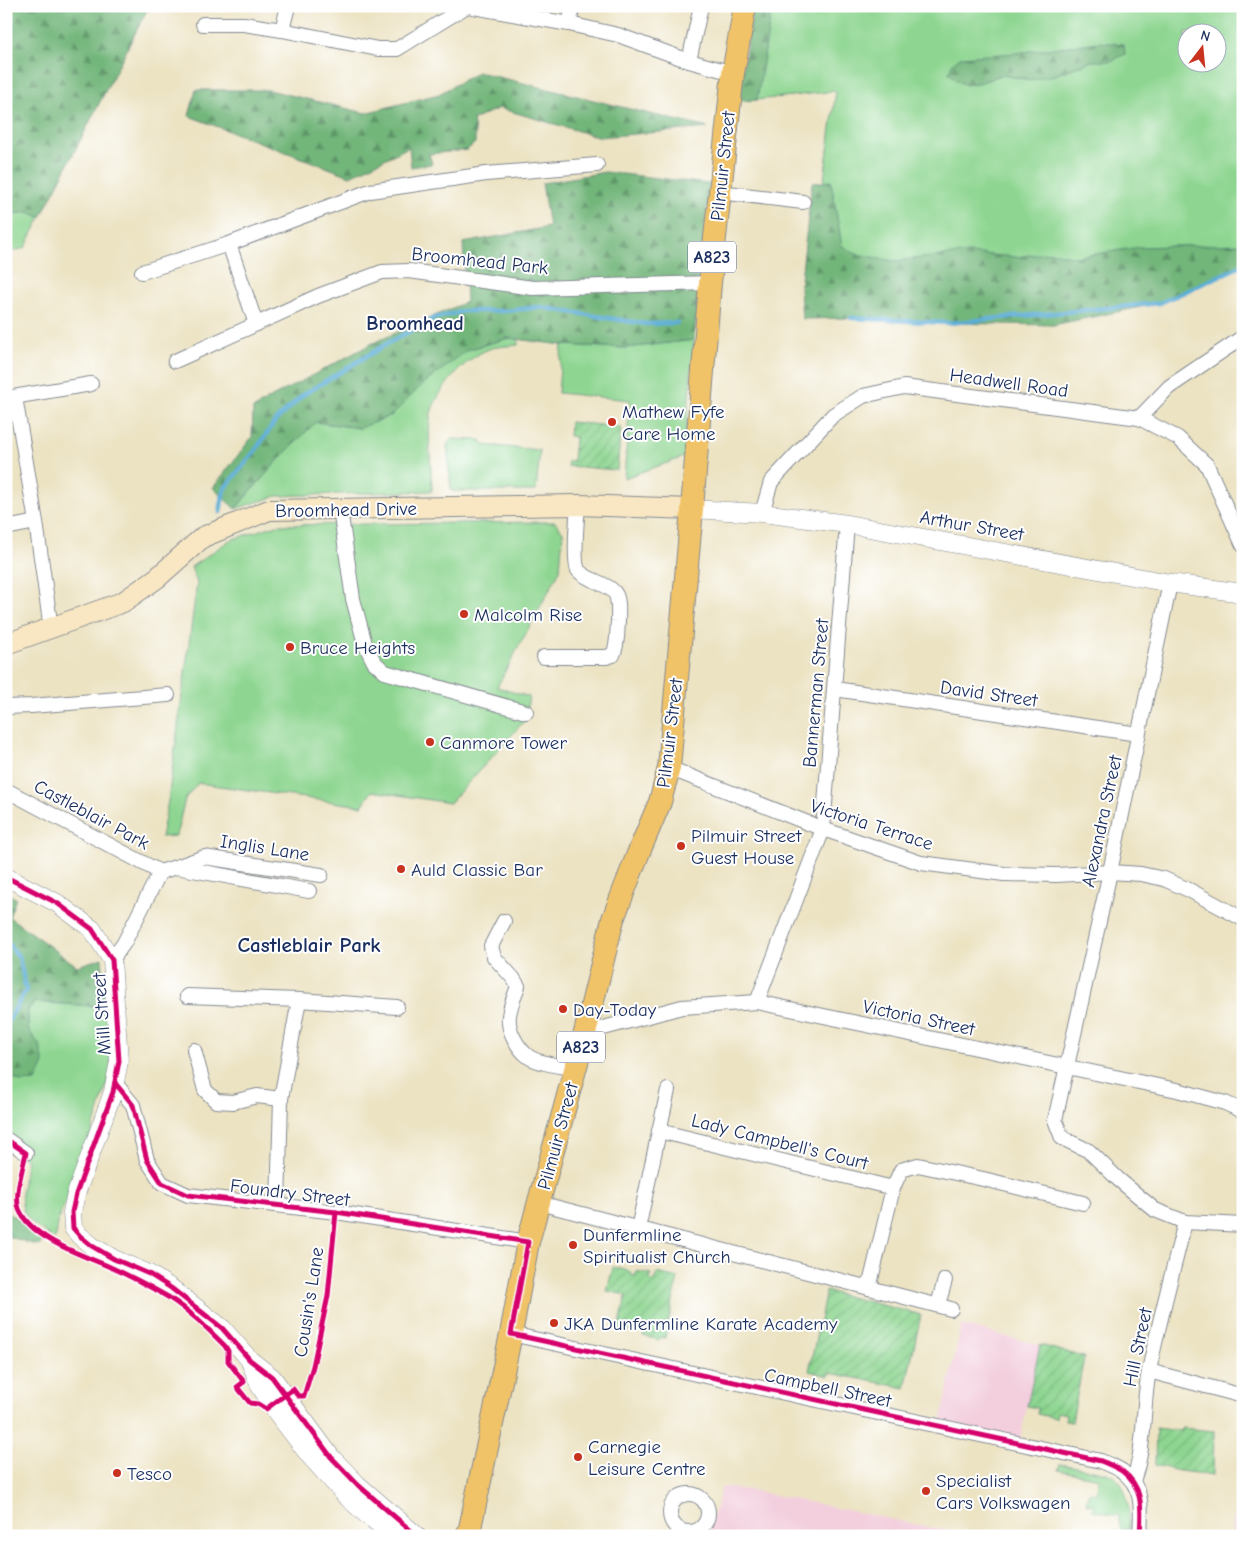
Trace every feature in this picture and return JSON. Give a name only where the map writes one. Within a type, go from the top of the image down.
[{"type":"main road","name":"Pilmuir Street","points":[[469,1533],[511,1334],[528,1242],[585,1033],[613,919],[660,802],[669,768],[719,192],[733,73],[745,6]]},
{"type":"main road","name":"Broomhead Drive","points":[[6,644],[123,602],[157,578],[203,537],[269,510],[578,504],[692,510]]},
{"type":"street","points":[[282,30],[288,6]]},
{"type":"street","points":[[204,24],[244,24],[378,49],[397,49],[468,6],[618,35],[689,61],[733,73]]},
{"type":"street","points":[[569,24],[573,6]]},
{"type":"street","points":[[689,61],[700,6]]},
{"type":"street","points":[[142,272],[229,244],[370,191],[486,174],[597,165]]},
{"type":"street","points":[[719,192],[803,202]]},
{"type":"street","points":[[229,244],[256,324]]},
{"type":"street","name":"Broomhead Park","points":[[175,360],[318,296],[382,272],[409,271],[533,288],[710,283]]},
{"type":"street","points":[[1140,418],[1169,387],[1243,337]]},
{"type":"street","points":[[51,628],[36,522],[11,397],[91,384]]},
{"type":"street","name":"Headwell Road","points":[[762,513],[771,482],[833,415],[863,396],[904,387],[1140,418],[1178,438],[1206,465],[1243,545]]},
{"type":"street","points":[[544,657],[606,657],[613,655],[616,648],[619,603],[616,594],[610,587],[585,576],[578,570],[576,561],[578,504]]},
{"type":"street","points":[[340,509],[353,599],[365,644],[374,662],[385,672],[526,712]]},
{"type":"street","name":"Arthur Street","points":[[692,510],[762,513],[847,524],[1170,583],[1242,593]]},
{"type":"street","points":[[6,528],[36,522]]},
{"type":"street","name":"Bannerman Street","points":[[757,1002],[823,829],[847,524]]},
{"type":"street","name":"Alexandra Street","points":[[1170,583],[1110,872],[1055,1120],[1062,1138],[1089,1151],[1154,1210],[1185,1222],[1243,1225]]},
{"type":"street","points":[[1242,593],[1243,588]]},
{"type":"street","name":"David Street","points":[[835,690],[1138,734]]},
{"type":"street","points":[[6,707],[168,696]]},
{"type":"street","name":"Victoria Terrace","points":[[669,768],[823,829],[921,863],[1004,874],[1056,876],[1110,872],[1141,874],[1164,879],[1189,890],[1243,919]]},
{"type":"street","name":"Castleblair Park","points":[[6,790],[160,872]]},
{"type":"street","name":"Inglis Lane","points":[[160,872],[204,857],[321,875]]},
{"type":"street","points":[[176,867],[309,890]]},
{"type":"street","points":[[112,960],[124,943],[160,872]]},
{"type":"street","name":"Mill Street","points":[[6,878],[57,903],[92,929],[112,960],[119,1061],[116,1083],[76,1194],[72,1212],[73,1228],[92,1246],[114,1259],[149,1274],[171,1288],[222,1328],[250,1360]]},
{"type":"street","points":[[504,921],[490,946],[494,957],[518,986],[509,1016],[512,1034],[516,1042],[529,1057],[575,1069]]},
{"type":"street","points":[[187,996],[299,1000],[397,1007]]},
{"type":"street","points":[[278,1205],[280,1099],[299,1000]]},
{"type":"street","name":"Victoria Street","points":[[585,1033],[682,1007],[757,1002],[1177,1090],[1225,1103],[1243,1111]]},
{"type":"street","points":[[194,1050],[205,1090],[216,1100],[233,1102],[257,1096],[280,1099]]},
{"type":"street","name":"Foundry Street","points":[[116,1083],[133,1105],[147,1160],[162,1183],[188,1195],[336,1212],[528,1242]]},
{"type":"street","points":[[638,1229],[668,1090]]},
{"type":"street","name":"Lady Campbell's Court","points":[[659,1131],[893,1188]]},
{"type":"street","points":[[6,1139],[26,1153]]},
{"type":"street","points":[[869,1288],[893,1188],[901,1170],[918,1164],[983,1178],[1083,1204]]},
{"type":"street","points":[[539,1203],[944,1307],[945,1280]]},
{"type":"street","name":"Hill Street","points":[[1133,1481],[1140,1460],[1143,1415],[1149,1371],[1185,1222]]},
{"type":"street","name":"Campbell Street","points":[[511,1334],[1101,1461],[1121,1470],[1133,1481]]},
{"type":"street","points":[[250,1360],[260,1386],[277,1413],[309,1455],[345,1495],[394,1536]]},
{"type":"street","points":[[250,1360],[272,1377],[331,1457],[358,1485],[417,1536]]},
{"type":"street","points":[[1149,1371],[1243,1396]]},
{"type":"street","points":[[1133,1481],[1137,1488],[1141,1505],[1140,1536]]},
{"type":"shaded area","points":[[961,1325],[1040,1345],[1019,1444],[940,1427]]},
{"type":"shaded area","points":[[1243,1483],[1243,1536],[1231,1536],[1235,1514]]},
{"type":"shaded area","points":[[722,1487],[750,1490],[972,1536],[707,1536]]},
{"type":"green space","points":[[6,6],[149,6],[41,217],[28,212],[6,215]]},
{"type":"green space","points":[[753,6],[772,6],[757,100],[738,101]]},
{"type":"green space","points":[[764,6],[1243,6],[1243,252],[1053,325],[807,305],[836,91],[748,101]]},
{"type":"green space","points":[[1099,42],[1124,44],[1125,54],[1111,61],[1092,61],[1055,75],[1030,80],[1001,75],[982,82],[966,85],[956,80],[949,73],[952,64],[960,57],[1015,53]]},
{"type":"green space","points":[[478,72],[708,128],[599,137],[499,108],[473,120],[475,143],[467,150],[429,154],[432,164],[411,167],[409,147],[350,176],[189,116],[196,90],[269,90],[365,113],[439,94]]},
{"type":"green space","points":[[605,172],[709,184],[694,340],[625,348],[562,345],[508,338],[467,350],[422,385],[392,415],[360,428],[316,422],[280,458],[235,509],[213,488],[252,437],[253,409],[371,344],[466,302],[463,243],[549,227],[542,183]]},
{"type":"green space","points":[[831,181],[842,246],[856,254],[894,261],[968,253],[1016,257],[1052,252],[1076,257],[1140,247],[1243,244],[1243,265],[1160,303],[1053,325],[948,323],[851,318],[802,319],[800,288],[812,183]]},
{"type":"green space","points":[[28,212],[41,217],[25,248],[6,253],[6,215]]},
{"type":"green space","points":[[508,338],[519,339],[518,345],[492,348],[474,357],[448,382],[436,401],[432,410],[429,427],[432,491],[277,496],[235,509],[280,458],[316,422],[360,428],[392,415],[422,385],[467,350]]},
{"type":"green space","points":[[694,340],[684,457],[624,478],[630,400],[558,393],[562,345],[625,348]]},
{"type":"green space","points":[[570,422],[621,427],[617,470],[567,466],[568,461],[573,461],[575,437],[569,436]]},
{"type":"green space","points":[[451,439],[481,440],[484,445],[540,450],[536,491],[451,491],[447,445]]},
{"type":"green space","points":[[555,522],[563,532],[560,570],[497,687],[529,697],[526,712],[527,718],[450,803],[372,791],[362,806],[198,783],[185,799],[176,836],[161,837],[168,801],[197,583],[191,567],[230,540],[277,525]]},
{"type":"green space","points":[[6,894],[16,898],[9,917],[77,966],[102,958],[106,1007],[35,1002],[28,1009],[28,1029],[40,1046],[44,1064],[36,1081],[21,1082],[6,1074]]},
{"type":"green space","points":[[35,1002],[106,1007],[112,1049],[110,1074],[86,1151],[58,1220],[55,1239],[41,1230],[25,1214],[21,1197],[27,1159],[6,1147],[6,1074],[21,1082],[40,1046],[28,1029],[28,1010]]},
{"type":"green space","points":[[6,1212],[22,1221],[44,1240],[40,1246],[6,1236]]},
{"type":"green space","points":[[613,1267],[632,1272],[631,1275],[635,1276],[637,1271],[651,1274],[650,1280],[654,1281],[657,1273],[678,1278],[665,1338],[661,1337],[660,1340],[643,1336],[645,1329],[638,1328],[636,1333],[619,1329],[626,1295],[607,1291]]},
{"type":"green space","points":[[826,1291],[921,1315],[905,1388],[830,1373],[829,1376],[809,1371]]},
{"type":"green space","points":[[1040,1345],[1084,1357],[1072,1422],[1065,1420],[1066,1414],[1057,1412],[1056,1418],[1037,1414],[1038,1408],[1027,1406]]},
{"type":"green space","points":[[1156,1428],[1181,1431],[1182,1428],[1214,1431],[1213,1475],[1179,1471],[1155,1465]]},
{"type":"green space","points":[[1060,1464],[1103,1472],[1119,1481],[1126,1493],[1129,1530],[1121,1529],[1119,1516],[1093,1510],[1094,1505],[1086,1504],[1089,1492],[1096,1493],[1099,1478],[1058,1470]]},
{"type":"waterway","points":[[851,318],[948,323],[1160,303],[1243,265]]},
{"type":"waterway","points":[[220,512],[224,489],[255,451],[276,420],[304,394],[432,319],[463,311],[505,311],[539,307],[646,324],[677,323]]},
{"type":"waterway","points":[[6,941],[19,957],[26,990],[6,1025]]},
{"type":"cycle path","points":[[6,877],[57,903],[92,929],[112,960],[119,1061],[113,1092],[76,1194],[72,1212],[73,1228],[92,1246],[114,1259],[149,1274],[171,1288],[222,1328],[250,1360],[272,1377],[331,1457],[358,1485],[417,1536]]},
{"type":"cycle path","points":[[115,1083],[133,1105],[147,1160],[162,1183],[188,1195],[336,1212],[528,1242],[511,1334],[1101,1461],[1122,1471],[1135,1485],[1141,1509],[1140,1536]]},
{"type":"cycle path","name":"Cousin's Lane","points":[[6,1139],[26,1153],[18,1197],[19,1209],[25,1220],[34,1229],[59,1245],[132,1278],[168,1297],[183,1308],[225,1346],[228,1351],[228,1361],[244,1382],[237,1387],[250,1403],[258,1404],[266,1409],[293,1389],[298,1396],[304,1396],[313,1366],[328,1296],[336,1212]]},
{"type":"place","name":"Mathew Fyfe Care Home","points":[[612,422]]},
{"type":"place","name":"Malcolm Rise","points":[[464,614]]},
{"type":"place","name":"Bruce Heights","points":[[290,647]]},
{"type":"place","name":"Canmore Tower","points":[[430,742]]},
{"type":"place","name":"Pilmuir Street Guest House","points":[[681,846]]},
{"type":"place","name":"Auld Classic Bar","points":[[401,869]]},
{"type":"place","name":"Day-Today","points":[[563,1009]]},
{"type":"place","name":"Dunfermline Spiritualist Church","points":[[573,1245]]},
{"type":"place","name":"JKA Dunfermline Karate Academy","points":[[554,1323]]},
{"type":"place","name":"Carnegie Leisure Centre","points":[[578,1457]]},
{"type":"place","name":"Tesco","points":[[117,1473]]},
{"type":"place","name":"Specialist Cars Volkswagen","points":[[926,1491]]},
{"type":"district","name":"Broomhead","points":[[415,323]]},
{"type":"district","name":"Castleblair Park","points":[[309,945]]}]
